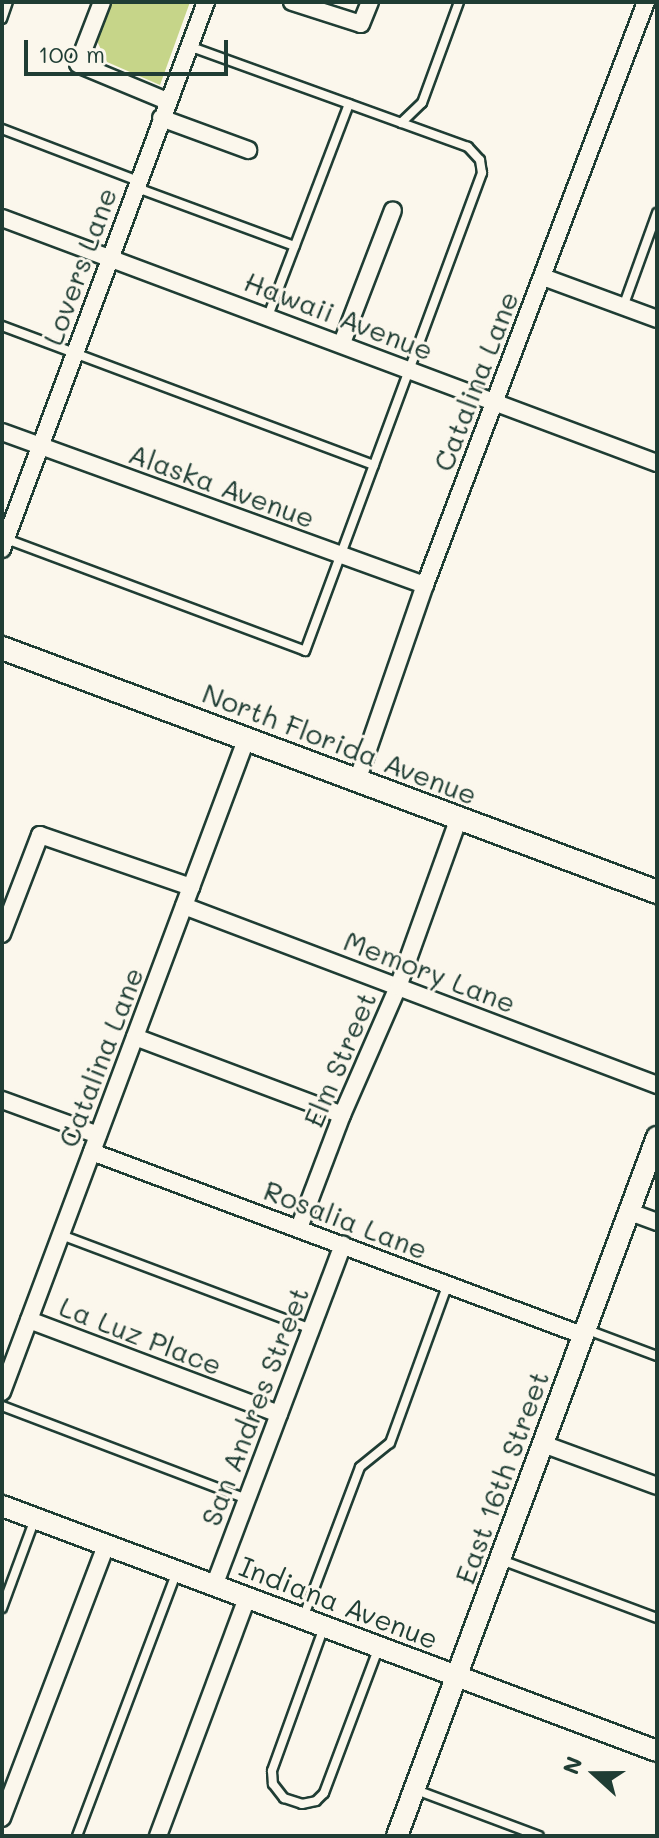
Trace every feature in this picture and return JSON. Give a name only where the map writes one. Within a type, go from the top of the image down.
[{"type":"main road","name":"North Florida Avenue","points":[[2,648],[657,892]]},
{"type":"street","points":[[102,2],[78,64],[248,150]]},
{"type":"street","name":"Lovers Lane","points":[[5,533],[40,448],[206,2]]},
{"type":"street","points":[[292,2],[361,24],[370,2]]},
{"type":"street","name":"Catalina Lane","points":[[357,781],[425,585],[646,2]]},
{"type":"street","points":[[342,343],[393,210]]},
{"type":"street","name":"Hawaii Avenue","points":[[2,218],[657,463]]},
{"type":"street","points":[[543,277],[657,319]]},
{"type":"street","name":"Alaska Avenue","points":[[2,432],[425,585]]},
{"type":"street","name":"Catalina Lane","points":[[2,1392],[246,740]]},
{"type":"street","name":"Elm Street","points":[[299,1228],[342,1115],[398,987],[458,820]]},
{"type":"street","points":[[2,934],[40,835],[191,887]]},
{"type":"street","name":"Memory Lane","points":[[184,906],[657,1085]]},
{"type":"street","points":[[135,1037],[342,1115]]},
{"type":"street","points":[[2,1100],[98,1135]]},
{"type":"street","name":"East 16th Street","points":[[397,1836],[657,1137]]},
{"type":"street","name":"Rosalia Lane","points":[[92,1152],[583,1332]]},
{"type":"street","points":[[630,1212],[657,1222]]},
{"type":"street","name":"San Andres Street","points":[[214,1586],[343,1245]]},
{"type":"street","name":"La Luz Place","points":[[29,1320],[279,1414]]},
{"type":"street","points":[[543,1444],[657,1486]]},
{"type":"street","name":"Indiana Avenue","points":[[2,1506],[657,1751]]},
{"type":"street","points":[[2,1818],[106,1545]]},
{"type":"street","points":[[158,1836],[247,1598]]},
{"type":"lane","points":[[2,19],[8,2]]},
{"type":"lane","points":[[401,123],[422,103],[459,2]]},
{"type":"lane","points":[[5,533],[305,651],[482,173],[480,160],[468,147],[189,46]]},
{"type":"lane","points":[[268,316],[349,104]]},
{"type":"lane","points":[[2,129],[295,246]]},
{"type":"lane","points":[[623,307],[657,213]]},
{"type":"lane","points":[[2,326],[374,465]]},
{"type":"lane","points":[[61,1235],[311,1329]]},
{"type":"lane","points":[[302,1619],[360,1467],[390,1443],[448,1284]]},
{"type":"lane","points":[[583,1332],[657,1356]]},
{"type":"lane","points":[[2,1406],[247,1499]]},
{"type":"lane","points":[[2,1608],[36,1518]]},
{"type":"lane","points":[[500,1559],[657,1618]]},
{"type":"lane","points":[[77,1836],[177,1572]]},
{"type":"lane","points":[[324,1627],[272,1771],[273,1784],[284,1798],[302,1804],[316,1801],[324,1793],[379,1647]]},
{"type":"lane","points":[[414,1790],[539,1836]]},
{"type":"green space","points":[[111,2],[190,2],[160,85],[107,62],[97,41]]}]
